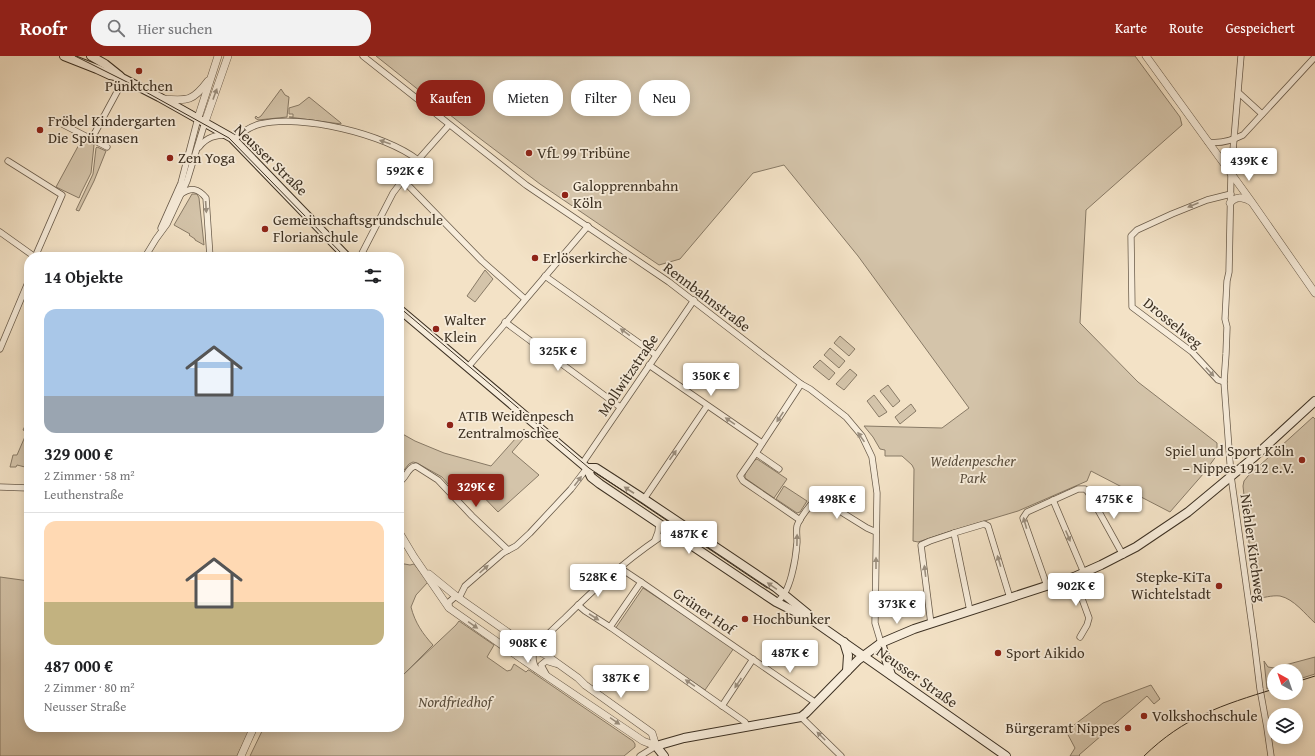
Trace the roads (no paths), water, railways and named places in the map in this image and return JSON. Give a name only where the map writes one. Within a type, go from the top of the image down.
[{"type":"main road","name":"Neusser Straße","points":[[64,56],[110,75],[122,78]]},
{"type":"main road","name":"Neusser Straße","points":[[90,56],[105,64],[122,78],[163,99],[231,138],[342,252]]},
{"type":"main road","name":"Neusser Straße","points":[[404,313],[584,466],[591,477],[600,484],[776,602],[812,620],[891,675],[1000,755]]},
{"type":"main road","points":[[664,756],[656,746],[684,738],[801,716],[816,703],[863,655],[882,643],[914,629],[1074,577],[1123,555],[1184,516],[1315,401]]},
{"type":"main road","name":"Neusser Straße","points":[[584,466],[596,468],[644,499],[784,594],[807,613],[812,620]]},
{"type":"main road","points":[[844,642],[848,655],[847,671]]},
{"type":"main road","points":[[882,643],[891,675]]},
{"type":"street","points":[[149,252],[181,183],[201,120],[218,56]]},
{"type":"street","points":[[156,239],[167,224],[187,181],[198,148],[201,120],[228,56]]},
{"type":"street","name":"Rennbahnstraße","points":[[363,56],[526,185],[694,300],[802,384],[846,416],[862,436],[870,451],[874,464],[877,493],[875,623],[882,643]]},
{"type":"street","points":[[1146,56],[1315,293]]},
{"type":"street","name":"Niehler Kirchweg","points":[[1241,56],[1231,174],[1229,272],[1227,281],[1225,318],[1227,327],[1224,382],[1231,476],[1260,689],[1271,756]]},
{"type":"street","points":[[1208,142],[1214,143],[1234,139],[1243,135],[1315,57]]},
{"type":"street","points":[[91,140],[122,78]]},
{"type":"street","points":[[163,99],[180,100],[192,98],[200,92],[211,78]]},
{"type":"street","points":[[1239,93],[1262,114]]},
{"type":"street","points":[[198,148],[205,140],[212,136],[226,135],[231,138],[246,129],[259,124],[278,122],[307,122],[349,131],[390,143],[410,153],[418,160]]},
{"type":"street","points":[[62,124],[107,147]]},
{"type":"street","points":[[363,252],[393,193],[418,160],[449,125]]},
{"type":"street","points":[[8,161],[62,195],[37,252]]},
{"type":"street","points":[[403,180],[482,262],[525,299]]},
{"type":"street","points":[[181,194],[188,189],[194,189],[202,193],[206,198],[210,252]]},
{"type":"street","name":"Drosselweg","points":[[1224,382],[1218,380],[1192,352],[1132,307],[1131,236],[1137,230],[1179,211],[1207,200],[1230,194]]},
{"type":"street","points":[[1230,203],[1235,199],[1240,198],[1250,201]]},
{"type":"street","points":[[468,367],[588,226]]},
{"type":"street","points":[[0,232],[28,252]]},
{"type":"street","points":[[545,276],[656,355]]},
{"type":"street","points":[[0,350],[24,292]]},
{"type":"street","name":"Mollwitzstraße","points":[[449,608],[449,602],[451,599],[457,597],[465,586],[503,553],[516,546],[572,489],[584,466],[620,407],[694,300]]},
{"type":"street","points":[[505,322],[620,407]]},
{"type":"street","points":[[650,365],[762,443]]},
{"type":"street","points":[[800,520],[741,479],[740,476],[802,384]]},
{"type":"street","points":[[644,499],[707,406]]},
{"type":"street","points":[[756,453],[779,468]]},
{"type":"street","points":[[404,478],[411,468],[416,466],[438,480],[472,516],[508,550]]},
{"type":"street","points":[[0,487],[24,488]]},
{"type":"street","points":[[1047,586],[1023,518],[1027,512],[1080,488],[1086,489],[1123,555]]},
{"type":"street","points":[[776,602],[784,594],[791,578],[797,546],[797,527],[800,520],[815,500],[820,499],[876,532]]},
{"type":"street","points":[[1053,500],[1084,573]]},
{"type":"street","points":[[655,540],[659,524]]},
{"type":"street","points":[[931,624],[921,545],[954,533],[984,524],[988,526],[1010,598]]},
{"type":"street","points":[[517,656],[528,656],[578,605],[620,568],[655,540],[670,531]]},
{"type":"street","points":[[954,533],[970,612]]},
{"type":"street","points":[[404,541],[449,608],[536,669],[643,740],[656,746]]},
{"type":"street","points":[[422,568],[457,597],[526,644],[564,667],[585,685],[652,733],[656,746]]},
{"type":"street","name":"Grüner Hof","points":[[620,568],[816,703]]},
{"type":"street","points":[[1074,577],[1089,618],[1080,637]]},
{"type":"street","points":[[610,627],[640,582]]},
{"type":"street","points":[[578,605],[746,722],[747,726]]},
{"type":"street","points":[[534,649],[532,656],[536,669]]},
{"type":"street","points":[[722,706],[753,659]]},
{"type":"street","points":[[548,676],[542,669],[541,665],[543,662],[546,661],[564,667]]},
{"type":"street","points":[[801,716],[841,756]]},
{"type":"street","points":[[241,756],[252,732]]},
{"type":"street","points":[[640,756],[656,746]]},
{"type":"tram line","points":[[75,56],[135,86],[229,138],[340,252]]},
{"type":"tram line","points":[[404,311],[589,468],[767,588]]},
{"type":"tram line","points":[[1303,680],[1315,676]]},
{"type":"tram line","points":[[1144,756],[1174,731],[1204,714],[1267,691]]},
{"type":"place","name":"Pünktchen","points":[[139,71]]},
{"type":"place","name":"Fröbel Kindergarten Die Spürnasen","points":[[40,130]]},
{"type":"place","name":"VfL 99 Tribüne","points":[[529,153]]},
{"type":"place","name":"Zen Yoga","points":[[170,158]]},
{"type":"place","name":"Galopprennbahn Köln","points":[[565,195]]},
{"type":"place","name":"Gemeinschaftsgrundschule Florianschule","points":[[265,229]]},
{"type":"place","name":"Erlöserkirche","points":[[535,258]]},
{"type":"place","name":"Walter Klein","points":[[436,329]]},
{"type":"place","name":"ATIB Weidenpesch Zentralmoschee","points":[[450,425]]},
{"type":"place","name":"Spiel und Sport Köln – Nippes 1912 e.V.","points":[[1302,460]]},
{"type":"place","name":"Stepke-KiTa Wichtelstadt","points":[[1219,586]]},
{"type":"place","name":"Hochbunker","points":[[745,619]]},
{"type":"place","name":"Sport Aikido","points":[[998,653]]},
{"type":"place","name":"Volkshochschule","points":[[1144,716]]},
{"type":"place","name":"Bürgeramt Nippes","points":[[1128,728]]},
{"type":"park label","name":"Weidenpescher Park","points":[[973,470]]},
{"type":"park label","name":"Nordfriedhof","points":[[455,702]]}]
